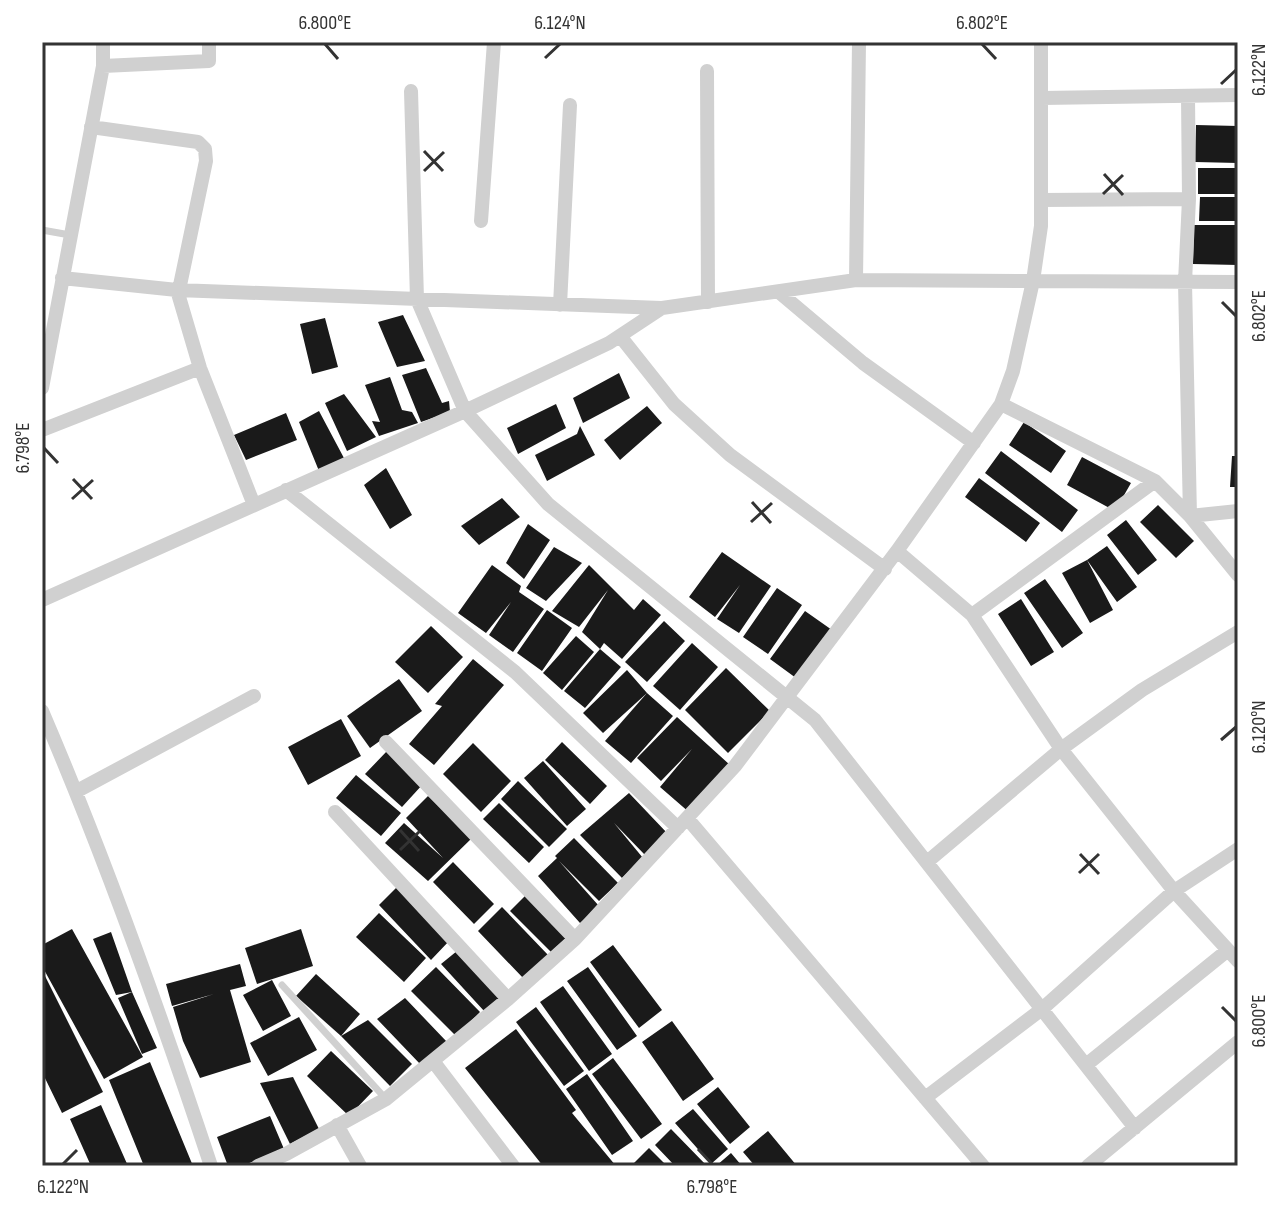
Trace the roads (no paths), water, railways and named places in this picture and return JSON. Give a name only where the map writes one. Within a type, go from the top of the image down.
[{"type":"street","points":[[42,388],[103,66],[103,42]]},
{"type":"street","points":[[103,66],[209,61],[209,42]]},
{"type":"street","points":[[481,221],[494,42]]},
{"type":"street","points":[[856,280],[859,42]]},
{"type":"street","points":[[258,1166],[386,1099],[508,999],[575,939],[735,766],[885,569],[974,443],[1001,404],[1013,371],[1033,281],[1041,226],[1041,42]]},
{"type":"street","points":[[707,71],[708,302]]},
{"type":"street","points":[[411,91],[417,299],[465,411],[548,504],[815,720],[1135,1128]]},
{"type":"street","points":[[1042,98],[1238,95]]},
{"type":"street","points":[[1188,96],[1189,199],[1185,282],[1190,516]]},
{"type":"street","points":[[560,305],[570,105]]},
{"type":"street","points":[[91,127],[198,142],[205,149],[206,161],[178,290],[200,368],[254,505]]},
{"type":"street","points":[[1041,200],[1189,199]]},
{"type":"street","points":[[62,278],[178,290],[662,308],[856,280],[1238,282]]},
{"type":"street","points":[[780,293],[863,363],[974,443]]},
{"type":"street","points":[[42,600],[465,411],[620,336],[662,308]]},
{"type":"street","points":[[620,336],[674,404],[730,455],[885,569]]},
{"type":"street","points":[[42,430],[200,368]]},
{"type":"street","points":[[1001,404],[1155,481],[1190,516],[1238,575]]},
{"type":"street","points":[[972,615],[1155,481]]},
{"type":"street","points":[[286,490],[515,672],[682,823],[983,1166]]},
{"type":"street","points":[[1190,516],[1238,511]]},
{"type":"street","points":[[897,551],[972,615],[1061,749],[1174,891],[1233,955],[1086,1065]]},
{"type":"street","points":[[927,862],[1061,749],[1142,690],[1238,632]]},
{"type":"street","points":[[77,791],[254,696]]},
{"type":"street","points":[[42,711],[77,791],[167,1032],[211,1166]]},
{"type":"street","points":[[386,742],[575,939]]},
{"type":"street","points":[[335,812],[508,999]]},
{"type":"street","points":[[925,1098],[1042,1009],[1174,891],[1238,849]]},
{"type":"street","points":[[1088,1166],[1238,1042]]},
{"type":"street","points":[[433,1061],[513,1166]]},
{"type":"street","points":[[337,1125],[360,1166]]},
{"type":"lane","points":[[42,230],[70,235]]},
{"type":"lane","points":[[282,985],[386,1099]]}]
